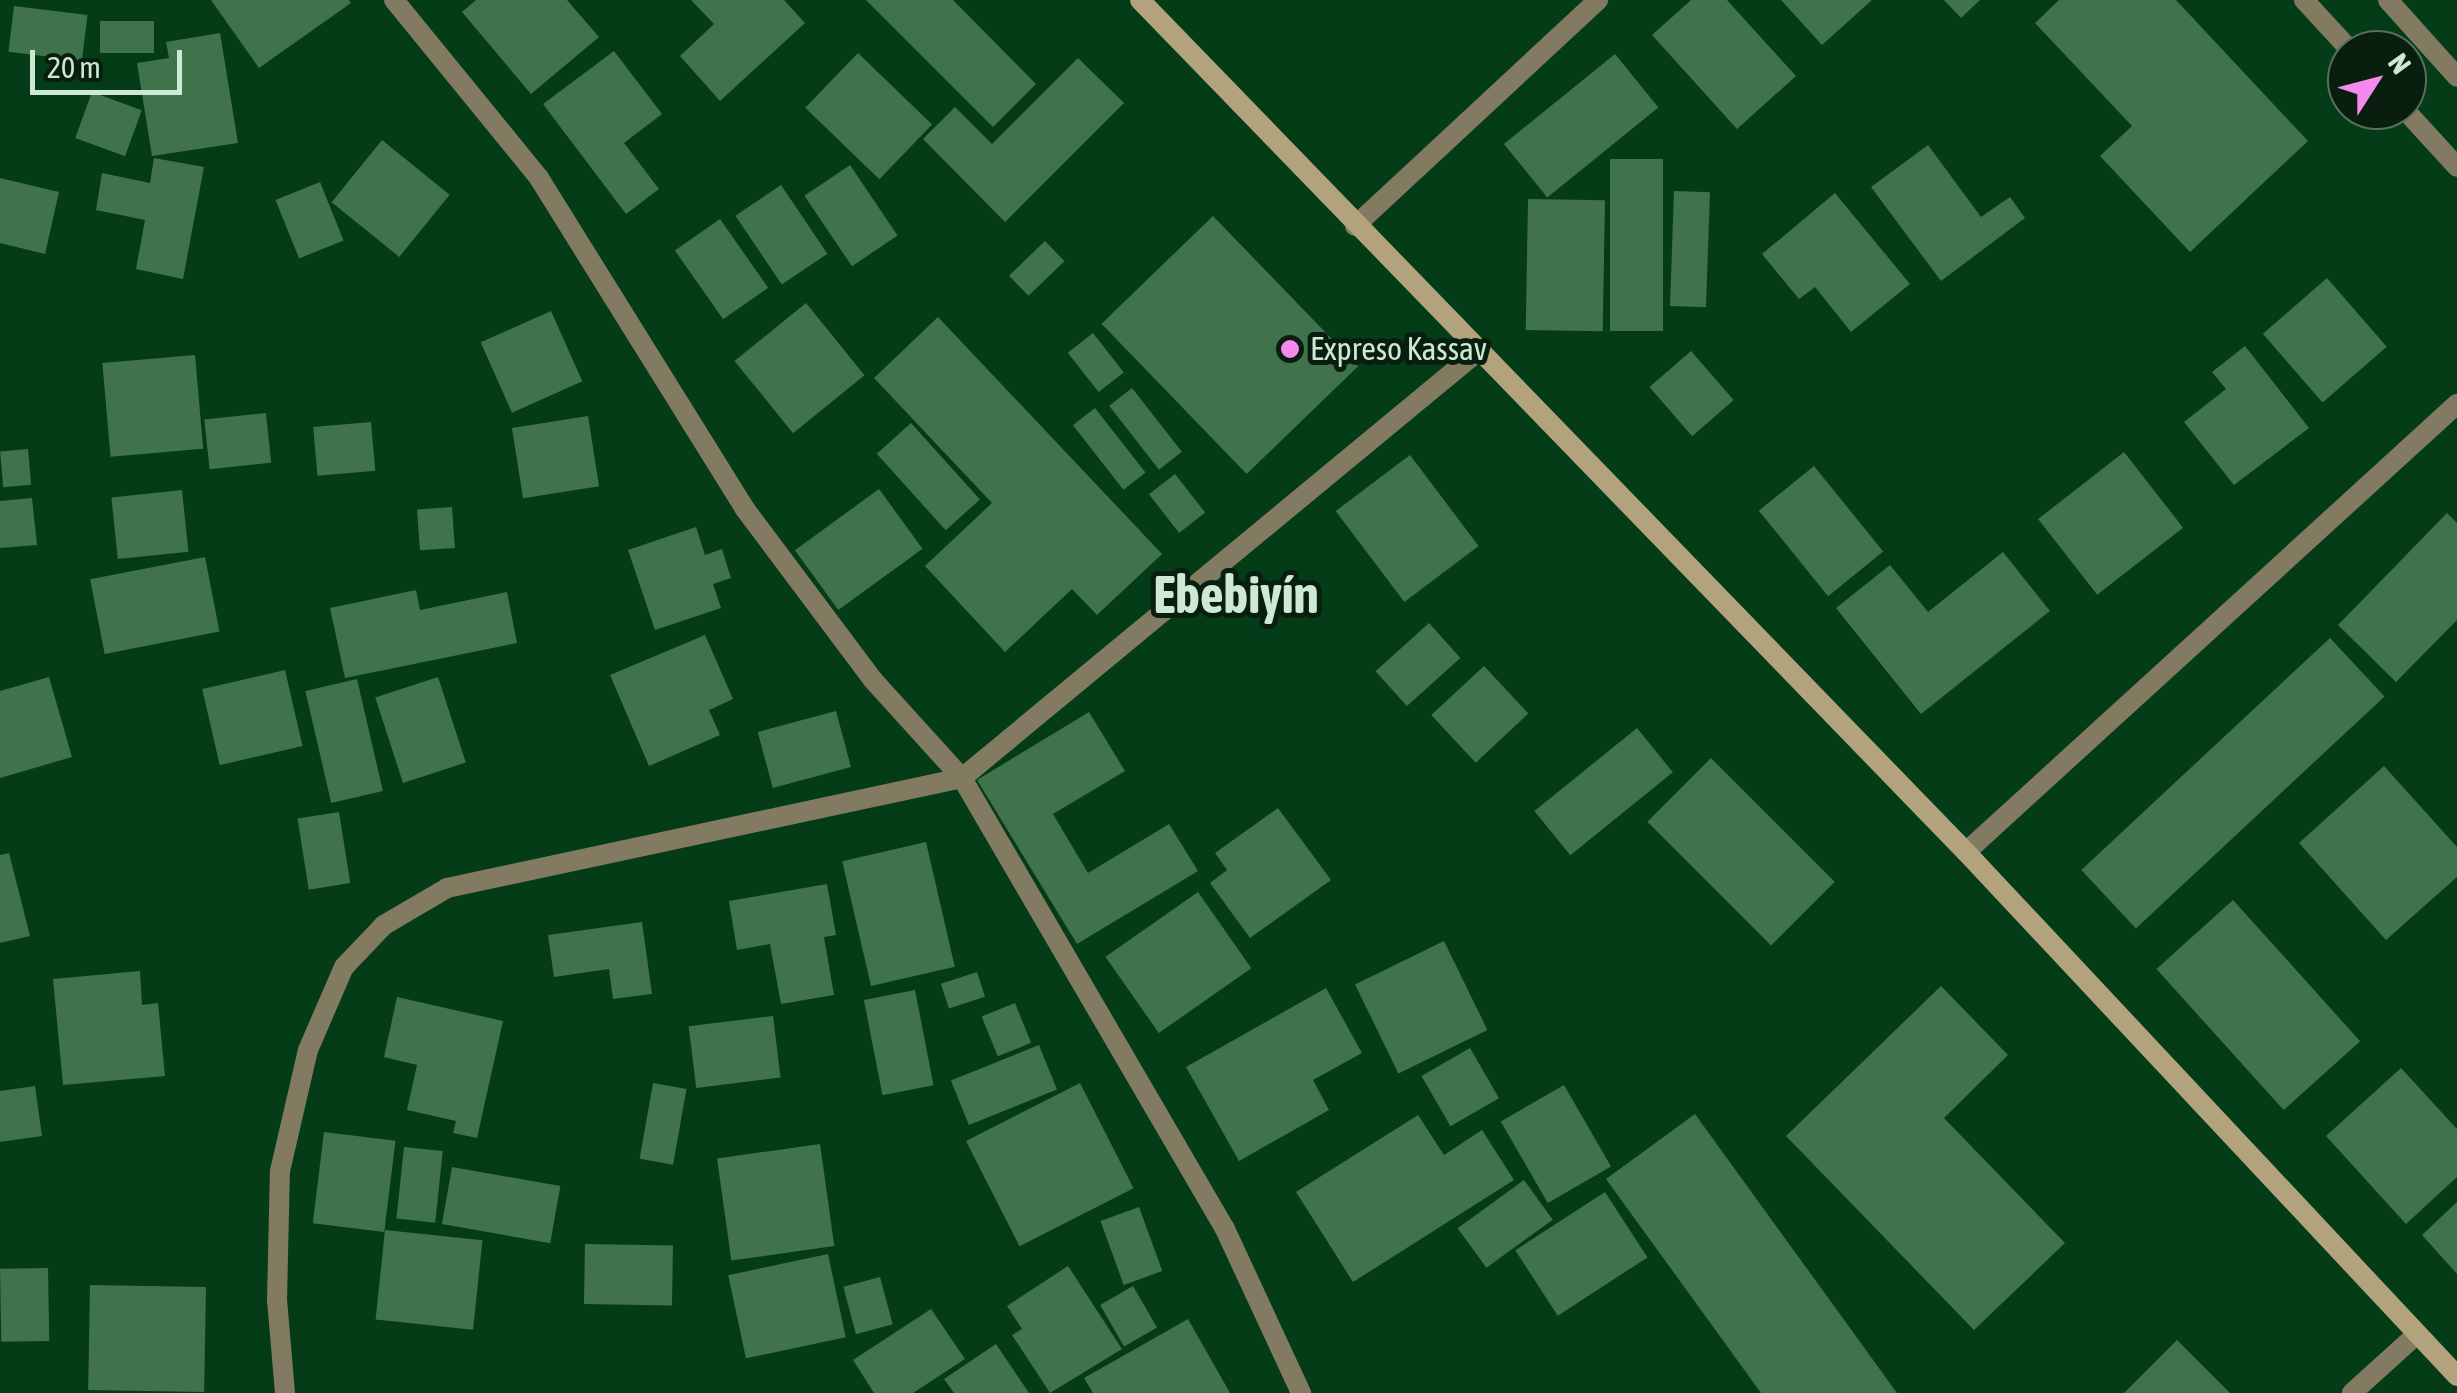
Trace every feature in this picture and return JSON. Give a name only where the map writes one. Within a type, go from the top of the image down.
[{"type":"street","points":[[394,0],[539,178],[745,509],[874,680],[962,778],[1224,1229],[1300,1393]]},
{"type":"street","points":[[1140,0],[1476,353],[1966,852],[2457,1376]]},
{"type":"street","points":[[1355,226],[1598,0]]},
{"type":"street","points":[[2304,0],[2332,30]]},
{"type":"street","points":[[2388,0],[2457,77]]},
{"type":"street","points":[[2423,130],[2457,167]]},
{"type":"street","points":[[284,1393],[278,1300],[280,1171],[308,1050],[344,967],[384,924],[447,888],[962,778],[1476,353]]},
{"type":"street","points":[[1966,852],[2457,404]]},
{"type":"street","points":[[2352,1393],[2417,1334]]},
{"type":"building","points":[[211,0],[349,0],[351,3],[259,68]]},
{"type":"building","points":[[476,0],[567,0],[599,37],[531,94],[462,12]]},
{"type":"building","points":[[691,0],[784,0],[805,23],[720,101],[680,56],[714,24]]},
{"type":"building","points":[[866,0],[953,0],[1036,84],[993,127]]},
{"type":"building","points":[[1691,0],[1727,0],[1796,76],[1737,129],[1652,35]]},
{"type":"building","points":[[1781,0],[1872,0],[1822,45]]},
{"type":"building","points":[[1944,0],[1980,0],[1961,18]]},
{"type":"building","points":[[2059,0],[2176,0],[2308,141],[2190,252],[2100,156],[2132,126],[2035,23]]},
{"type":"building","points":[[14,6],[87,15],[82,61],[8,52]]},
{"type":"building","points":[[100,21],[154,21],[154,53],[100,53]]},
{"type":"building","points":[[220,33],[238,143],[152,156],[137,63],[169,58],[166,42]]},
{"type":"building","points":[[614,51],[662,114],[624,143],[659,189],[626,214],[543,104]]},
{"type":"building","points":[[858,53],[932,125],[879,179],[805,108]]},
{"type":"building","points":[[1615,54],[1658,108],[1547,198],[1504,144]]},
{"type":"building","points":[[1078,58],[1124,103],[1005,222],[923,139],[955,107],[992,144]]},
{"type":"building","points":[[92,92],[142,110],[125,156],[75,138]]},
{"type":"building","points":[[382,140],[450,195],[399,257],[332,202]]},
{"type":"building","points":[[1928,145],[1981,217],[2010,197],[2025,218],[1941,281],[1871,187]]},
{"type":"building","points":[[154,158],[204,167],[183,279],[136,269],[145,220],[96,210],[102,173],[150,183]]},
{"type":"building","points":[[1610,159],[1663,159],[1663,331],[1610,331]]},
{"type":"building","points":[[850,165],[898,235],[852,266],[804,196]]},
{"type":"building","points":[[0,178],[59,192],[45,254],[0,243]]},
{"type":"building","points":[[320,182],[344,240],[299,258],[275,200]]},
{"type":"building","points":[[781,185],[827,254],[782,285],[735,216]]},
{"type":"building","points":[[1674,191],[1710,192],[1706,307],[1670,306]]},
{"type":"building","points":[[1835,193],[1910,284],[1851,332],[1815,287],[1799,299],[1762,254]]},
{"type":"building","points":[[1528,199],[1605,200],[1603,331],[1526,330]]},
{"type":"building","points":[[1213,216],[1358,366],[1247,474],[1102,324]]},
{"type":"building","points":[[720,219],[768,288],[723,319],[675,251]]},
{"type":"building","points":[[1045,241],[1064,261],[1028,296],[1009,276]]},
{"type":"building","points":[[2327,278],[2387,347],[2323,402],[2263,334]]},
{"type":"building","points":[[806,303],[865,375],[793,433],[735,361]]},
{"type":"building","points":[[551,311],[582,381],[512,413],[481,342]]},
{"type":"building","points":[[938,317],[1162,554],[1097,615],[1072,589],[1005,652],[925,566],[992,503],[874,378]]},
{"type":"building","points":[[1093,333],[1124,372],[1099,392],[1068,353]]},
{"type":"building","points":[[2245,346],[2309,428],[2234,485],[2184,422],[2226,389],[2212,372]]},
{"type":"building","points":[[1691,351],[1734,400],[1692,436],[1649,387]]},
{"type":"building","points":[[195,355],[203,449],[111,457],[102,363]]},
{"type":"building","points":[[1132,388],[1182,452],[1159,470],[1109,406]]},
{"type":"building","points":[[1095,408],[1145,473],[1123,490],[1073,425]]},
{"type":"building","points":[[266,413],[271,463],[210,469],[204,419]]},
{"type":"building","points":[[588,416],[599,486],[523,498],[512,428]]},
{"type":"building","points":[[371,422],[375,471],[317,476],[313,427]]},
{"type":"building","points":[[911,423],[980,500],[946,530],[877,454]]},
{"type":"building","points":[[28,449],[31,485],[3,487],[0,451]]},
{"type":"building","points":[[2124,452],[2183,528],[2097,595],[2038,519]]},
{"type":"building","points":[[1410,455],[1479,546],[1404,602],[1336,511]]},
{"type":"building","points":[[1814,466],[1883,551],[1828,596],[1759,511]]},
{"type":"building","points":[[1175,474],[1205,513],[1179,533],[1149,494]]},
{"type":"building","points":[[879,489],[922,549],[838,610],[795,550]]},
{"type":"building","points":[[182,490],[188,552],[118,559],[111,497]]},
{"type":"building","points":[[32,498],[37,545],[0,548],[0,501]]},
{"type":"building","points":[[452,507],[455,548],[420,550],[417,509]]},
{"type":"building","points":[[2447,513],[2457,523],[2457,620],[2396,682],[2338,625]]},
{"type":"building","points":[[696,527],[705,555],[722,549],[731,578],[713,584],[721,608],[655,630],[628,550]]},
{"type":"building","points":[[2003,552],[2050,611],[1921,714],[1836,608],[1890,565],[1928,612]]},
{"type":"building","points":[[205,557],[220,632],[105,654],[90,579]]},
{"type":"building","points":[[416,590],[420,610],[507,592],[517,643],[345,678],[330,608]]},
{"type":"building","points":[[1429,623],[1460,658],[1407,706],[1375,671]]},
{"type":"building","points":[[705,635],[733,699],[709,710],[720,735],[649,766],[610,675]]},
{"type":"building","points":[[2330,638],[2385,697],[2136,928],[2081,870]]},
{"type":"building","points":[[1484,666],[1528,714],[1476,763],[1431,715]]},
{"type":"building","points":[[285,670],[303,746],[220,765],[202,689]]},
{"type":"building","points":[[49,677],[72,757],[0,778],[0,691]]},
{"type":"building","points":[[438,677],[466,763],[403,783],[375,697]]},
{"type":"building","points":[[357,679],[383,791],[331,803],[305,691]]},
{"type":"building","points":[[836,711],[851,767],[773,788],[758,732]]},
{"type":"building","points":[[1089,712],[1125,771],[1053,814],[1088,873],[1169,824],[1198,871],[1077,944],[977,780]]},
{"type":"building","points":[[1637,728],[1673,772],[1570,855],[1534,811]]},
{"type":"building","points":[[1711,758],[1835,882],[1771,945],[1647,822]]},
{"type":"building","points":[[2384,766],[2457,847],[2457,877],[2386,940],[2299,843]]},
{"type":"building","points":[[1278,808],[1331,880],[1250,938],[1210,883],[1227,870],[1215,853]]},
{"type":"building","points":[[339,812],[350,883],[309,890],[298,819]]},
{"type":"building","points":[[926,842],[955,967],[871,986],[842,861]]},
{"type":"building","points":[[9,853],[30,936],[0,943],[0,855]]},
{"type":"building","points":[[827,884],[836,935],[824,937],[834,995],[781,1004],[770,944],[737,950],[729,901]]},
{"type":"building","points":[[1198,892],[1251,968],[1159,1033],[1105,957]]},
{"type":"building","points":[[2233,900],[2360,1041],[2284,1110],[2156,969]]},
{"type":"building","points":[[642,922],[652,994],[613,999],[609,969],[554,977],[548,935]]},
{"type":"building","points":[[1444,941],[1487,1030],[1398,1073],[1355,984]]},
{"type":"building","points":[[140,971],[142,1005],[158,1003],[165,1076],[63,1085],[53,979]]},
{"type":"building","points":[[977,972],[985,997],[949,1008],[941,984]]},
{"type":"building","points":[[1941,986],[2008,1055],[1944,1118],[2065,1243],[1974,1330],[1786,1136]]},
{"type":"building","points":[[1326,988],[1362,1053],[1313,1080],[1329,1110],[1239,1161],[1186,1067]]},
{"type":"building","points":[[915,990],[934,1085],[882,1095],[864,1000]]},
{"type":"building","points":[[397,997],[503,1021],[477,1138],[453,1133],[456,1121],[407,1110],[417,1065],[384,1057]]},
{"type":"building","points":[[1015,1003],[1031,1043],[998,1056],[982,1016]]},
{"type":"building","points":[[773,1016],[781,1078],[696,1088],[689,1026]]},
{"type":"building","points":[[1039,1045],[1057,1090],[969,1125],[951,1081]]},
{"type":"building","points":[[1470,1048],[1499,1098],[1451,1126],[1422,1076]]},
{"type":"building","points":[[2401,1068],[2457,1129],[2457,1177],[2406,1224],[2326,1136]]},
{"type":"building","points":[[653,1083],[686,1089],[673,1165],[640,1159]]},
{"type":"building","points":[[1080,1083],[1134,1188],[1020,1246],[966,1141]]},
{"type":"building","points":[[1564,1085],[1611,1166],[1548,1203],[1501,1122]]},
{"type":"building","points":[[35,1086],[42,1136],[0,1142],[0,1091]]},
{"type":"building","points":[[1695,1114],[1897,1393],[1761,1393],[1606,1179]]},
{"type":"building","points":[[1418,1115],[1444,1155],[1482,1130],[1514,1180],[1353,1282],[1296,1192]]},
{"type":"building","points":[[324,1132],[395,1141],[384,1232],[313,1223]]},
{"type":"building","points":[[820,1144],[834,1246],[731,1260],[717,1158]]},
{"type":"building","points":[[404,1147],[443,1151],[435,1223],[396,1219]]},
{"type":"building","points":[[452,1167],[560,1186],[550,1243],[442,1224]]},
{"type":"building","points":[[1524,1180],[1553,1220],[1486,1268],[1458,1228]]},
{"type":"building","points":[[1605,1192],[1647,1257],[1558,1316],[1515,1250]]},
{"type":"building","points":[[2457,1202],[2457,1274],[2422,1235]]},
{"type":"building","points":[[1139,1207],[1162,1271],[1124,1285],[1100,1221]]},
{"type":"building","points":[[385,1230],[482,1240],[473,1330],[376,1320]]},
{"type":"building","points":[[585,1244],[673,1246],[672,1306],[584,1304]]},
{"type":"building","points":[[828,1254],[846,1337],[746,1358],[728,1275]]},
{"type":"building","points":[[1068,1266],[1122,1349],[1050,1393],[1012,1335],[1022,1329],[1007,1306]]},
{"type":"building","points":[[48,1268],[49,1341],[1,1342],[0,1269]]},
{"type":"building","points":[[880,1277],[893,1324],[856,1334],[843,1287]]},
{"type":"building","points":[[90,1285],[206,1287],[204,1392],[88,1390]]},
{"type":"building","points":[[1133,1286],[1157,1328],[1124,1347],[1100,1305]]},
{"type":"building","points":[[931,1309],[965,1359],[913,1393],[874,1393],[853,1360]]},
{"type":"building","points":[[1188,1319],[1230,1393],[1093,1393],[1084,1378]]},
{"type":"building","points":[[2177,1340],[2230,1393],[2124,1393]]},
{"type":"building","points":[[996,1344],[1029,1393],[954,1393],[944,1379]]},
{"type":"place","name":"Expreso Kassav","points":[[1290,349]]},
{"type":"district","name":"Ebebiyín","points":[[1236,595]]}]
